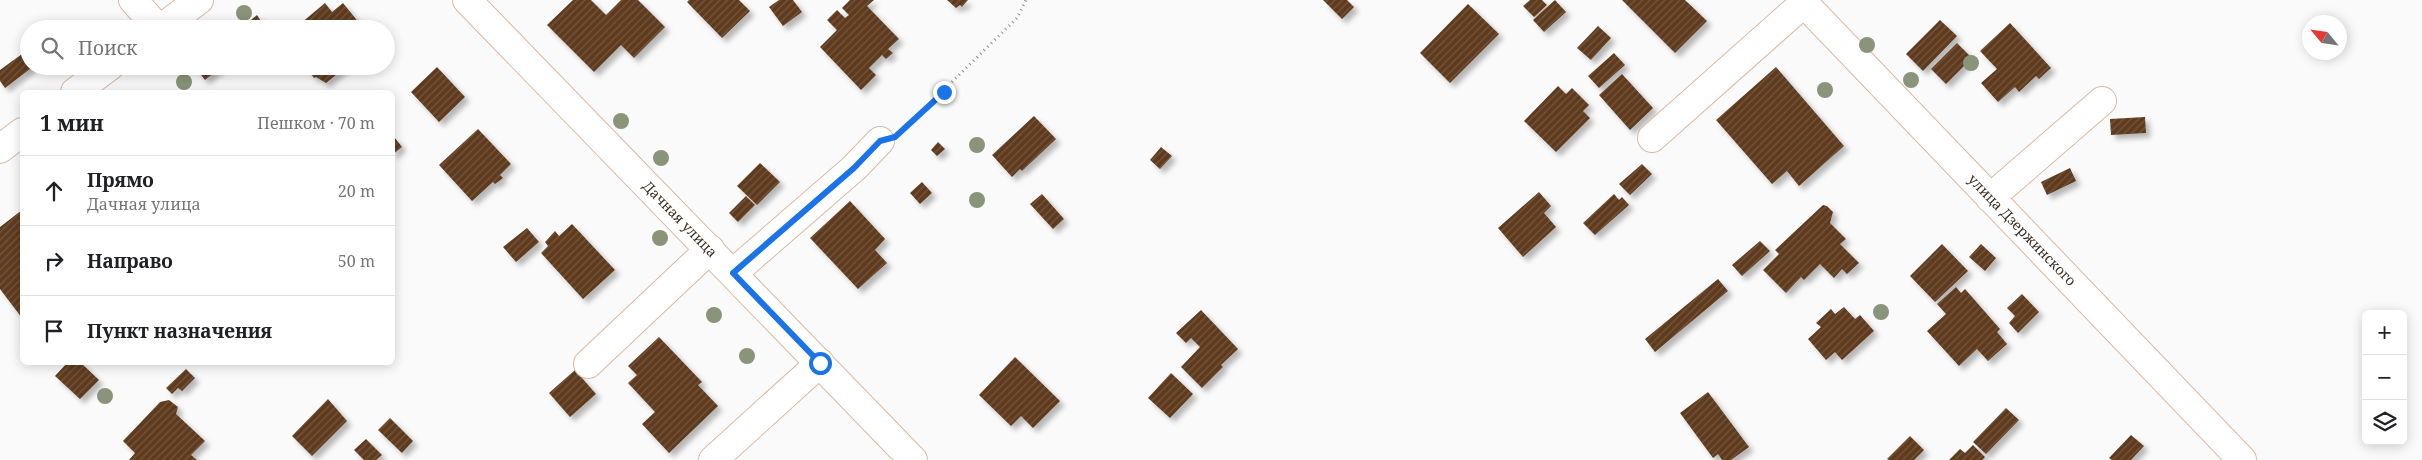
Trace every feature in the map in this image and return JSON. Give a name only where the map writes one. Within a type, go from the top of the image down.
[{"type":"street","points":[[133,0],[152,20]]},
{"type":"street","points":[[172,20],[199,0]]},
{"type":"street","name":"Дачная улица","points":[[467,0],[914,460]]},
{"type":"street","points":[[1652,138],[1803,1]]},
{"type":"street","name":"улица Дзержинского","points":[[1803,1],[2242,460]]},
{"type":"street","points":[[78,90],[98,75]]},
{"type":"street","points":[[1990,198],[2102,101]]},
{"type":"street","points":[[0,149],[20,134]]},
{"type":"street","points":[[733,273],[854,168],[880,141]]},
{"type":"street","points":[[588,364],[710,249]]},
{"type":"street","points":[[713,460],[820,363]]},
{"type":"path","points":[[880,141],[895,137],[944,92],[1017,18],[1026,0]]},
{"type":"building","points":[[573,0],[591,0],[606,15],[621,0],[638,0],[665,27],[634,58],[621,45],[594,72],[547,25]]},
{"type":"building","points":[[689,0],[739,0],[750,11],[722,38],[687,2]]},
{"type":"building","points":[[779,0],[793,0],[802,12],[783,26],[769,7]]},
{"type":"building","points":[[850,0],[874,0],[867,6],[899,39],[888,49],[893,53],[886,59],[882,55],[869,68],[876,75],[861,90],[820,47],[837,30],[827,20],[837,10],[845,18],[849,15],[842,8]]},
{"type":"building","points":[[947,0],[968,0],[962,7],[960,5],[956,8]]},
{"type":"building","points":[[1323,0],[1347,0],[1354,7],[1342,19]]},
{"type":"building","points":[[1530,0],[1542,0],[1547,5],[1534,17],[1523,6]]},
{"type":"building","points":[[1555,0],[1566,12],[1544,32],[1533,20]]},
{"type":"building","points":[[1622,0],[1685,0],[1707,21],[1675,53]]},
{"type":"building","points":[[325,3],[332,12],[343,3],[357,20],[305,20]]},
{"type":"building","points":[[1468,4],[1499,34],[1450,83],[1420,53]]},
{"type":"building","points":[[257,15],[260,20],[251,20]]},
{"type":"building","points":[[1940,20],[1957,36],[1923,71],[1906,54]]},
{"type":"building","points":[[2010,23],[2051,68],[2039,79],[2036,76],[2019,92],[2015,87],[1998,102],[1981,83],[1997,69],[1980,51]]},
{"type":"building","points":[[1598,26],[1611,38],[1591,60],[1577,48]]},
{"type":"building","points":[[1957,43],[1972,58],[1946,84],[1931,69]]},
{"type":"building","points":[[1614,53],[1625,65],[1599,88],[1588,76]]},
{"type":"building","points":[[20,55],[20,75],[22,75],[5,88],[0,81],[0,70]]},
{"type":"building","points":[[437,67],[465,97],[439,122],[411,92]]},
{"type":"building","points":[[1776,67],[1844,146],[1799,186],[1787,171],[1772,184],[1716,120]]},
{"type":"building","points":[[1622,74],[1653,108],[1630,130],[1599,95]]},
{"type":"building","points":[[201,75],[211,75],[205,80]]},
{"type":"building","points":[[312,75],[336,75],[326,83],[316,77],[314,78]]},
{"type":"building","points":[[1558,86],[1566,94],[1572,88],[1589,105],[1583,111],[1590,118],[1556,152],[1524,121]]},
{"type":"building","points":[[1034,116],[1056,139],[1022,171],[1020,169],[1012,177],[992,155]]},
{"type":"building","points":[[2145,117],[2146,133],[2111,135],[2110,119]]},
{"type":"building","points":[[478,129],[511,164],[500,175],[503,178],[495,184],[493,182],[472,201],[439,165]]},
{"type":"building","points":[[395,138],[402,147],[395,153]]},
{"type":"building","points":[[938,142],[945,149],[937,156],[931,150]]},
{"type":"building","points":[[1161,147],[1172,156],[1160,169],[1150,160]]},
{"type":"building","points":[[760,163],[780,182],[757,205],[737,186]]},
{"type":"building","points":[[1642,164],[1652,174],[1630,195],[1619,184]]},
{"type":"building","points":[[2070,168],[2076,181],[2047,195],[2041,182]]},
{"type":"building","points":[[922,182],[932,193],[920,204],[910,193]]},
{"type":"building","points":[[1539,192],[1551,206],[1544,213],[1556,227],[1523,257],[1498,228]]},
{"type":"building","points":[[1042,194],[1064,219],[1053,229],[1030,204]]},
{"type":"building","points":[[1614,194],[1619,200],[1622,197],[1629,205],[1595,235],[1583,223]]},
{"type":"building","points":[[746,196],[755,205],[738,222],[729,213]]},
{"type":"building","points":[[850,201],[885,239],[875,250],[887,263],[858,289],[810,238]]},
{"type":"building","points":[[1823,205],[1833,212],[1830,223],[1846,239],[1840,244],[1859,263],[1847,274],[1842,269],[1834,278],[1820,264],[1804,280],[1801,277],[1786,293],[1763,270],[1779,254],[1775,250]]},
{"type":"building","points":[[20,212],[20,315],[0,289],[0,227]]},
{"type":"building","points":[[572,224],[615,270],[583,299],[541,253],[548,246],[545,242],[555,231],[559,236]]},
{"type":"building","points":[[527,228],[539,242],[516,262],[503,247]]},
{"type":"building","points":[[1760,241],[1770,251],[1742,276],[1732,265]]},
{"type":"building","points":[[1942,244],[1968,271],[1935,302],[1910,276]]},
{"type":"building","points":[[1981,244],[1996,258],[1985,271],[1969,257]]},
{"type":"building","points":[[1718,279],[1728,291],[1655,352],[1645,339]]},
{"type":"building","points":[[1956,287],[1961,293],[1965,289],[2000,329],[1997,332],[2007,344],[1988,361],[1977,349],[1959,366],[1927,331],[1946,314],[1937,304]]},
{"type":"building","points":[[2022,294],[2039,312],[2018,333],[2009,323],[2015,316],[2007,308]]},
{"type":"building","points":[[1844,307],[1855,319],[1860,315],[1874,331],[1842,360],[1835,352],[1826,360],[1808,339],[1821,327],[1816,323],[1831,309],[1835,314]]},
{"type":"building","points":[[1201,310],[1238,349],[1221,365],[1223,367],[1202,388],[1181,367],[1200,347],[1191,338],[1186,343],[1176,333]]},
{"type":"building","points":[[659,337],[702,382],[698,385],[718,406],[669,453],[642,424],[655,412],[628,383],[637,375],[628,366]]},
{"type":"building","points":[[1015,357],[1060,401],[1033,428],[1021,416],[1011,426],[979,395]]},
{"type":"building","points":[[65,365],[83,365],[99,380],[80,399],[55,376]]},
{"type":"building","points":[[186,369],[195,378],[182,391],[178,388],[172,394],[166,388]]},
{"type":"building","points":[[575,370],[596,394],[570,417],[549,393]]},
{"type":"building","points":[[1171,373],[1193,394],[1170,418],[1148,398]]},
{"type":"building","points":[[1708,392],[1749,447],[1731,460],[1722,460],[1718,454],[1713,458],[1680,413]]},
{"type":"building","points":[[328,399],[347,421],[312,456],[292,436]]},
{"type":"building","points":[[169,400],[178,407],[176,414],[205,441],[191,455],[197,460],[129,460],[135,453],[123,441],[160,402]]},
{"type":"building","points":[[2006,408],[2019,420],[1986,454],[1973,442]]},
{"type":"building","points":[[390,418],[413,441],[402,453],[378,430]]},
{"type":"building","points":[[2131,435],[2144,446],[2131,460],[2112,460],[2109,458]]},
{"type":"building","points":[[1910,436],[1924,450],[1914,460],[1887,459]]},
{"type":"building","points":[[366,439],[382,455],[376,460],[364,460],[354,450]]},
{"type":"building","points":[[1973,445],[1985,457],[1982,460],[1949,460],[1960,449],[1965,453]]},
{"type":"route","points":[[820,363],[733,273],[854,168],[880,141],[895,137],[944,92]]}]
